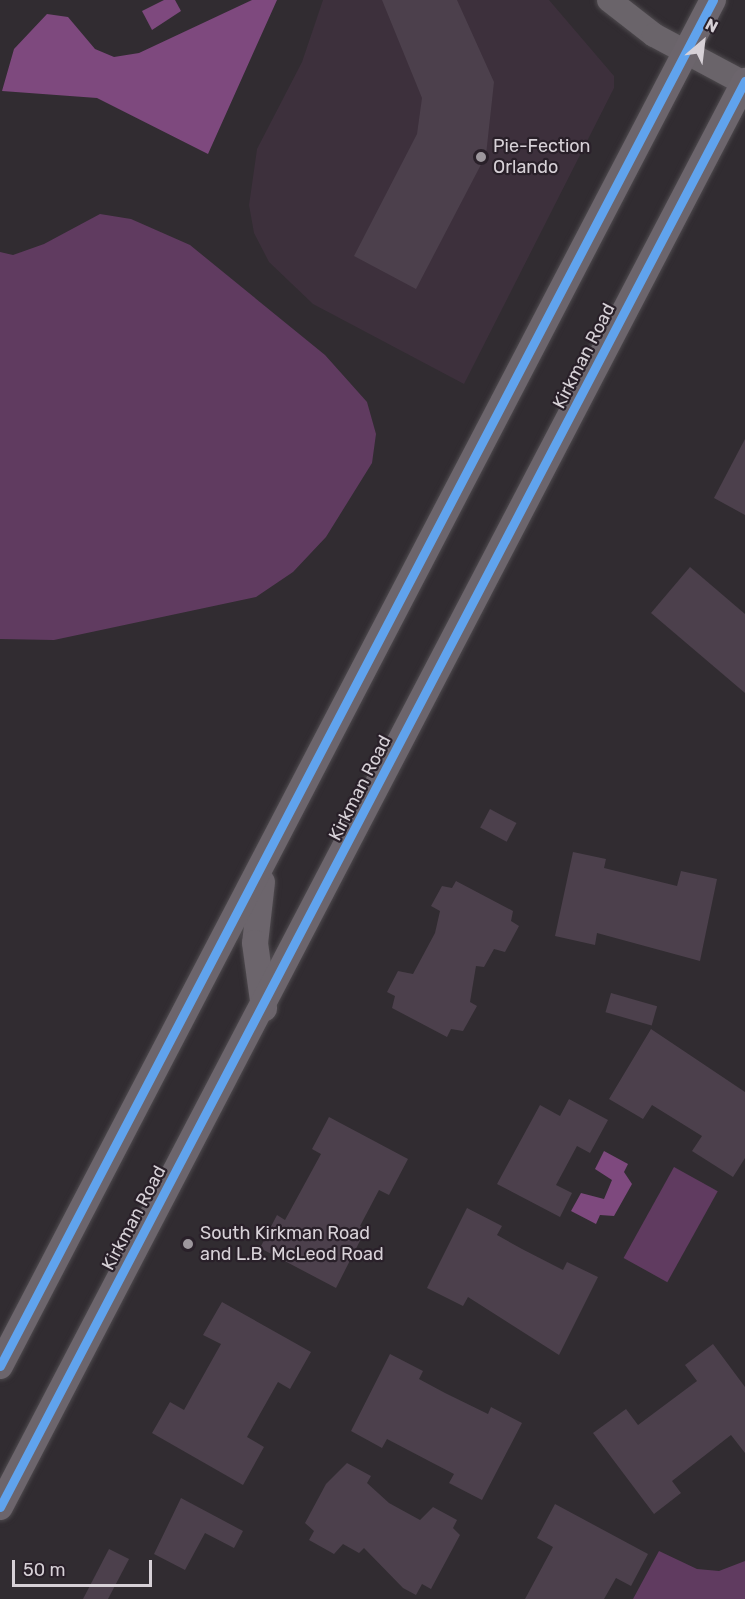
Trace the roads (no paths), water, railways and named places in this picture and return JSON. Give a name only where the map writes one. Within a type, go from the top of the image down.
[{"type":"main road","points":[[0,1366],[264,866],[713,0]]},
{"type":"main road","name":"Kirkman Road","points":[[0,1508],[264,1008],[745,82]]},
{"type":"main road","points":[[264,866],[255,943],[264,1008]]},
{"type":"street","points":[[609,0],[686,53],[745,82]]},
{"type":"place","name":"Pie-Fection Orlando","points":[[481,157]]},
{"type":"place","name":"South Kirkman Road and L.B. McLeod Road","points":[[188,1244]]}]
